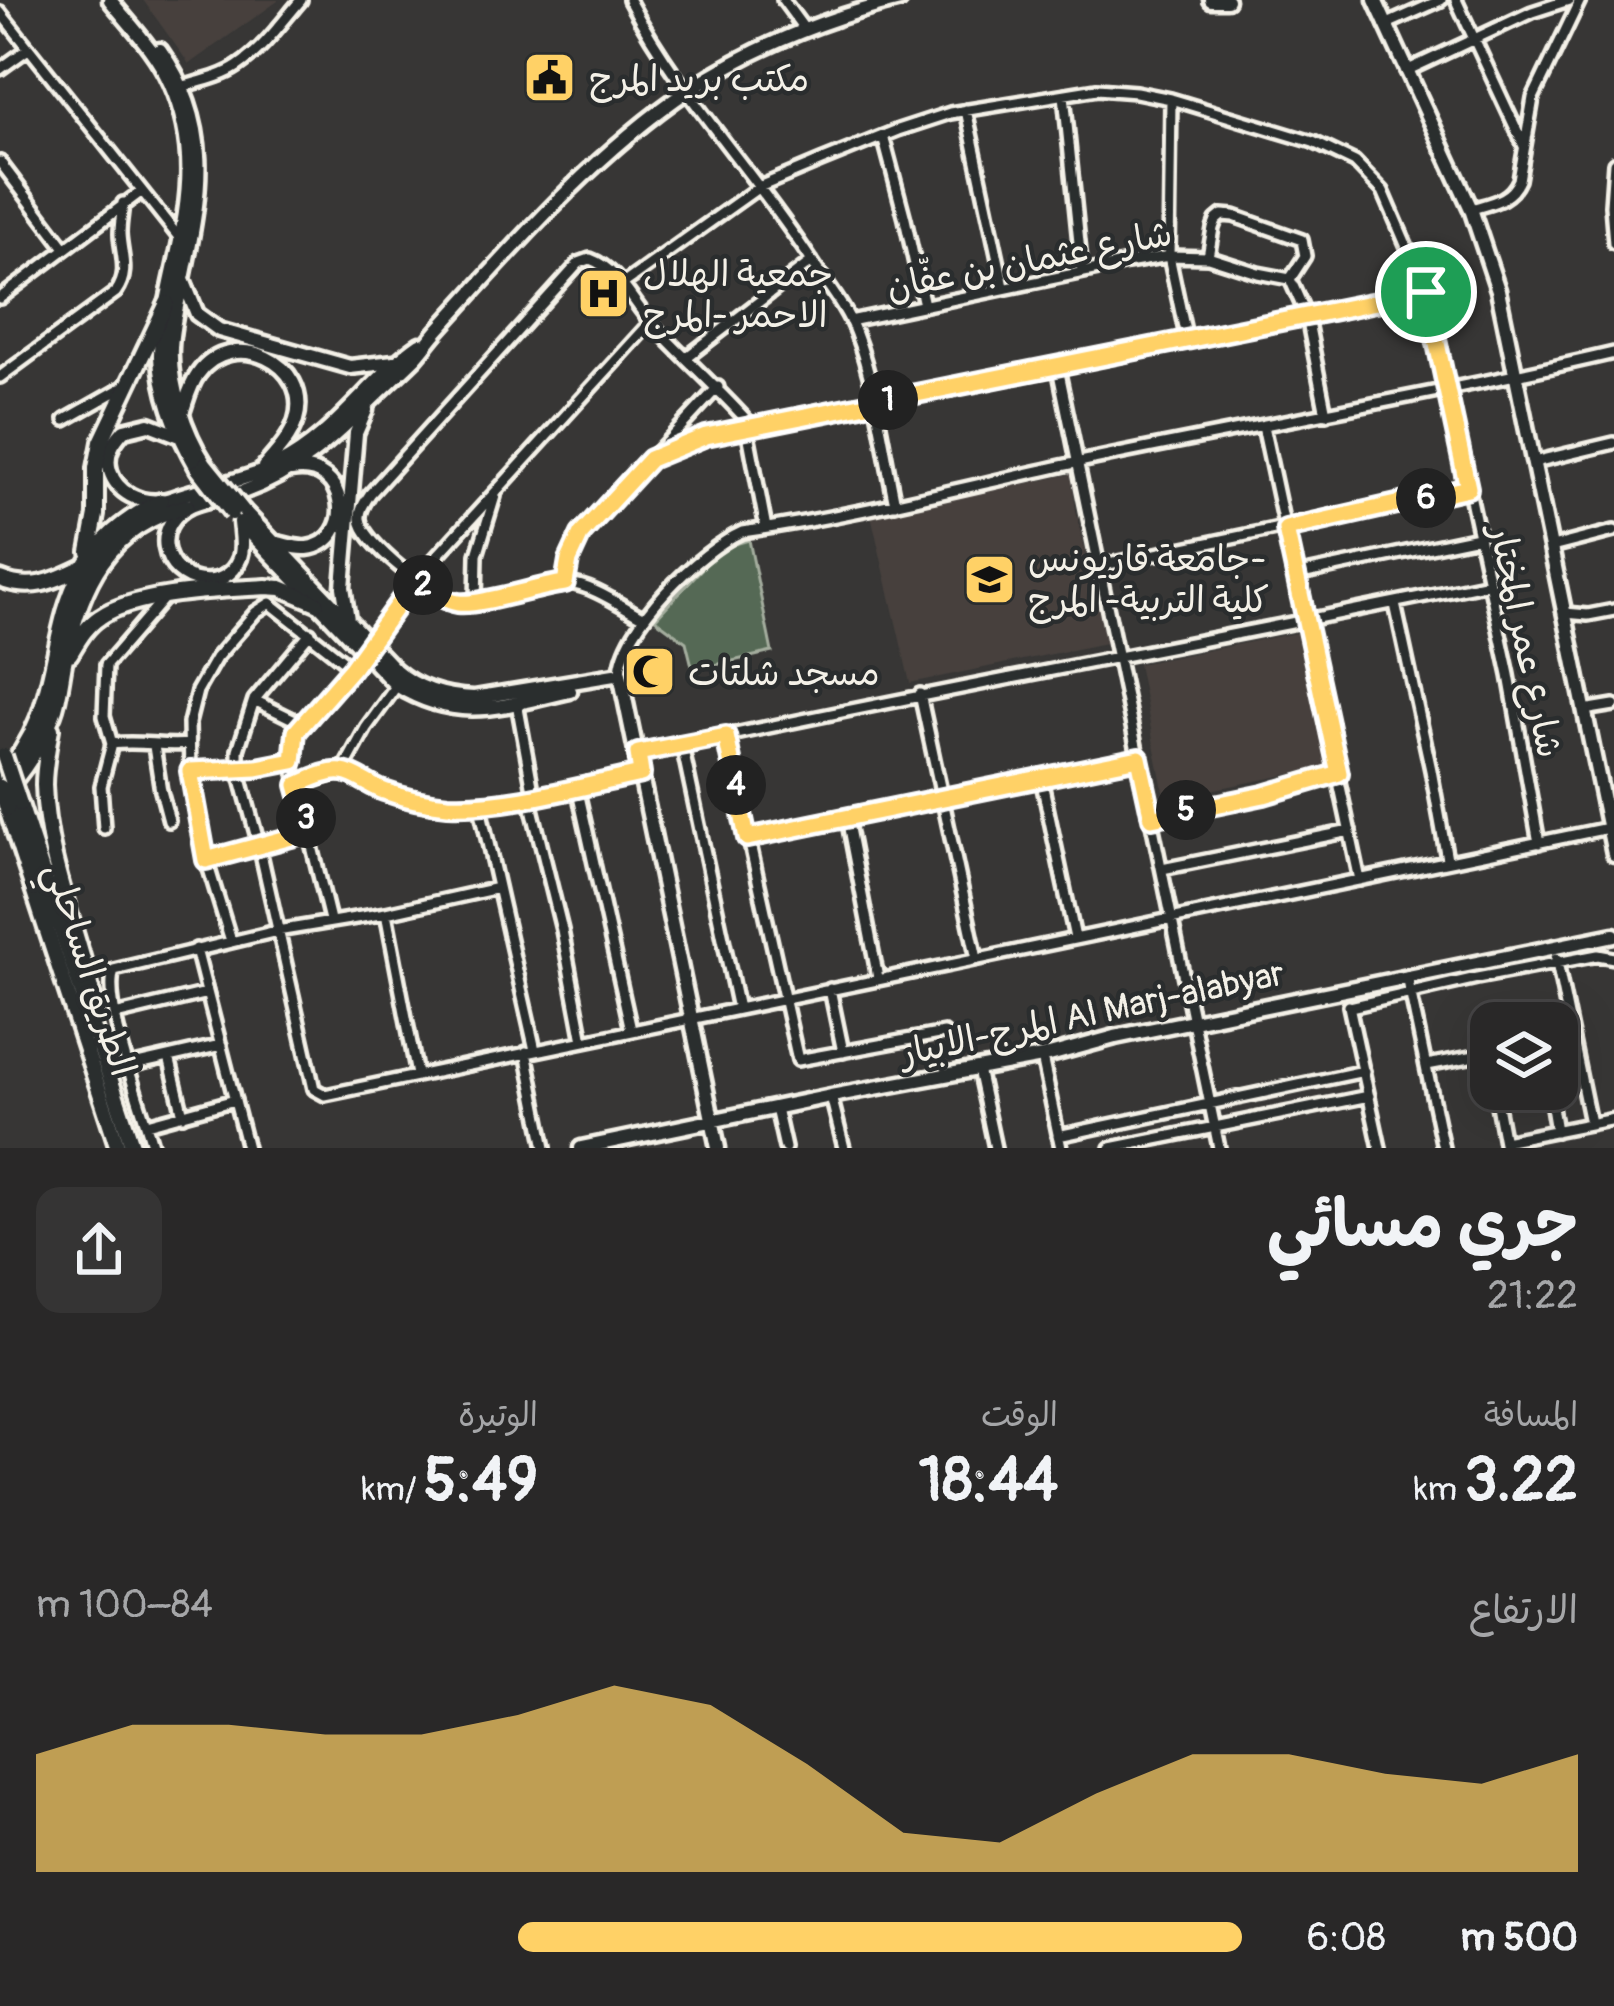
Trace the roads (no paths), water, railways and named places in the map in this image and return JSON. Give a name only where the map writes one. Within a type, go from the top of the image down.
[{"type":"highway","points":[[0,778],[14,764],[38,720],[66,606],[85,565],[96,514],[98,456],[167,303]]},
{"type":"highway","points":[[0,579],[34,586],[61,579],[85,565],[127,519],[161,501]]},
{"type":"highway","points":[[104,1058],[87,971],[52,848],[44,781],[62,669],[79,603],[92,574],[134,530],[165,512],[187,506]]},
{"type":"highway","points":[[62,669],[93,622],[118,608],[266,586],[317,602]]},
{"type":"highway","points":[[13,806],[0,790],[25,767],[55,710]]},
{"type":"highway","points":[[2,750],[13,806],[133,1148]]},
{"type":"highway","name":"الطريق الساحلي","points":[[13,806],[118,1148]]},
{"type":"main road","points":[[110,0],[160,65],[180,112],[190,166],[189,194],[160,363],[180,436],[201,467],[317,602],[430,703],[460,710],[517,703],[621,677]]},
{"type":"main road","points":[[121,0],[168,61],[182,87],[197,137],[200,193],[171,353],[201,467]]},
{"type":"main road","points":[[239,515],[243,547],[236,566],[223,577],[194,580],[172,565],[165,542],[170,525],[187,506],[242,492],[312,456],[418,354],[516,245],[593,169],[687,92],[738,61],[805,30],[900,0]]},
{"type":"main road","points":[[1211,0],[1227,0]]},
{"type":"main road","points":[[1375,0],[1471,209],[1498,290],[1584,710],[1609,801],[1614,854]]},
{"type":"main road","points":[[176,261],[197,314],[210,326],[350,367],[395,362]]},
{"type":"main road","points":[[180,436],[142,424],[124,430],[110,451],[108,464],[124,493],[161,501],[283,462],[347,412],[395,362],[436,333]]},
{"type":"main road","points":[[183,411],[196,376],[215,359],[243,351],[277,362],[297,393],[298,415],[281,447],[259,473]]},
{"type":"main road","points":[[348,622],[344,587],[356,433],[379,392]]},
{"type":"main road","points":[[274,543],[318,545],[340,518],[339,496],[327,478],[308,469],[290,470]]},
{"type":"main road","points":[[239,515],[274,543],[366,647]]},
{"type":"main road","points":[[400,681],[452,697],[474,698],[621,677]]},
{"type":"main road","points":[[621,677],[718,1148]]},
{"type":"main road","name":"المرج-الابيار Al Marj-alabyar","points":[[581,1148],[625,1144],[712,1120],[1042,1057],[1115,1037],[1614,934]]},
{"type":"street","points":[[182,87],[238,66],[301,0]]},
{"type":"street","points":[[629,0],[687,92],[812,261],[850,321],[874,402],[895,504]]},
{"type":"street","points":[[783,0],[805,30]]},
{"type":"street","points":[[1385,25],[1441,0]]},
{"type":"street","points":[[1456,0],[1524,146]]},
{"type":"street","points":[[1406,70],[1569,0]]},
{"type":"street","points":[[1471,209],[1514,191],[1533,98],[1580,0]]},
{"type":"street","points":[[0,12],[181,239]]},
{"type":"street","points":[[0,70],[28,49]]},
{"type":"street","name":"شارع عمر المختار","points":[[623,284],[759,188],[883,136],[967,110],[1114,89],[1171,99],[1313,142],[1355,161],[1382,191],[1426,292],[1540,843]]},
{"type":"street","points":[[1064,94],[1082,272]]},
{"type":"street","points":[[1171,99],[1169,256],[1186,340]]},
{"type":"street","points":[[967,110],[1004,287]]},
{"type":"street","points":[[883,136],[924,305]]},
{"type":"street","points":[[0,162],[65,248]]},
{"type":"street","points":[[1614,163],[1610,206],[1614,243]]},
{"type":"street","points":[[0,297],[142,191]]},
{"type":"street","points":[[0,377],[116,292],[125,266],[123,203]]},
{"type":"street","points":[[1208,256],[1216,220],[1222,215],[1302,241],[1305,256],[1289,279],[1306,317],[1326,414]]},
{"type":"street","points":[[99,222],[121,240]]},
{"type":"street","name":"شارع عثمان بن عفّان","points":[[850,321],[1169,256],[1208,256],[1289,279]]},
{"type":"street","points":[[644,618],[590,590],[565,583],[454,603],[416,579],[364,531],[360,519],[370,494],[579,263],[597,261],[623,284],[650,323],[718,387],[749,427],[766,528]]},
{"type":"street","points":[[687,357],[812,261]]},
{"type":"street","points":[[650,459],[706,436],[1426,292]]},
{"type":"street","points":[[330,920],[297,785],[296,732],[352,668],[416,579],[650,323]]},
{"type":"street","points":[[621,677],[623,655],[644,618],[688,570],[742,532],[1614,353]]},
{"type":"street","points":[[1058,368],[1219,1148]]},
{"type":"street","points":[[65,420],[127,386]]},
{"type":"street","points":[[565,583],[581,534],[718,387]]},
{"type":"street","points":[[692,415],[706,436]]},
{"type":"street","points":[[1263,426],[1360,880]]},
{"type":"street","points":[[1534,462],[1614,443]]},
{"type":"street","points":[[1099,566],[1468,488]]},
{"type":"street","points":[[476,602],[477,555],[496,490]]},
{"type":"street","points":[[1552,547],[1614,531]]},
{"type":"street","points":[[1296,574],[1478,537]]},
{"type":"street","points":[[638,753],[1489,583]]},
{"type":"street","points":[[104,828],[101,786],[112,744],[104,716],[106,665],[164,598]]},
{"type":"street","points":[[231,941],[206,860],[190,771],[189,723],[197,692],[216,658],[256,612],[270,603],[352,668]]},
{"type":"street","points":[[1395,604],[1448,860]]},
{"type":"street","points":[[1565,613],[1614,610]]},
{"type":"street","points":[[310,633],[254,700],[243,731],[238,768],[314,1089],[325,1095],[1608,828]]},
{"type":"street","points":[[297,785],[342,772],[400,681]]},
{"type":"street","points":[[920,694],[977,958]]},
{"type":"street","points":[[254,700],[303,724]]},
{"type":"street","points":[[517,703],[584,1041]]},
{"type":"street","points":[[1584,710],[1614,705]]},
{"type":"street","points":[[726,736],[798,1060],[944,1033]]},
{"type":"street","points":[[112,744],[189,744]]},
{"type":"street","points":[[682,745],[738,1009]]},
{"type":"street","points":[[154,746],[169,820]]},
{"type":"street","points":[[747,838],[1139,758]]},
{"type":"street","points":[[190,771],[293,761]]},
{"type":"street","points":[[342,772],[386,793],[447,805],[532,796],[641,774]]},
{"type":"street","points":[[1152,818],[1264,795],[1339,773]]},
{"type":"street","points":[[1041,778],[1075,938]]},
{"type":"street","points":[[577,787],[631,1030]]},
{"type":"street","points":[[479,803],[531,1051],[545,1148]]},
{"type":"street","points":[[847,818],[878,978]]},
{"type":"street","points":[[206,860],[310,832]]},
{"type":"street","points":[[1162,869],[1351,832]]},
{"type":"street","points":[[153,1148],[115,1015],[114,970],[277,931],[498,888]]},
{"type":"street","points":[[386,913],[416,1075]]},
{"type":"street","points":[[1553,946],[1565,1002]]},
{"type":"street","points":[[196,950],[246,1148]]},
{"type":"street","points":[[1349,1007],[1598,955],[1614,958]]},
{"type":"street","points":[[1408,976],[1443,1148]]},
{"type":"street","points":[[830,989],[843,1052]]},
{"type":"street","points":[[1345,990],[1380,1148]]},
{"type":"street","points":[[115,1015],[207,993]]},
{"type":"street","points":[[129,1066],[221,1045]]},
{"type":"street","points":[[169,1057],[183,1115]]},
{"type":"street","points":[[1042,1057],[1059,1142],[1364,1071]]},
{"type":"street","points":[[1426,1065],[1470,1057]]},
{"type":"street","points":[[1578,1065],[1590,1124]]},
{"type":"street","points":[[978,1070],[995,1148]]},
{"type":"street","points":[[831,1096],[844,1148]]},
{"type":"street","points":[[1111,1148],[1369,1096]]},
{"type":"street","points":[[147,1124],[235,1100]]},
{"type":"street","points":[[776,1108],[785,1148]]},
{"type":"street","points":[[1498,1110],[1505,1145],[1614,1118]]},
{"type":"street","points":[[1552,1110],[1556,1131]]},
{"type":"place","name":"مكتب بريد المرج","points":[[550,78]]},
{"type":"place","name":"جمعية الهلال الاحمر -المرج","points":[[604,294]]},
{"type":"place","name":"جامعة قاريونس- كلية التربية- المرج","points":[[989,579]]},
{"type":"place","name":"مسجد شلتات","points":[[649,672]]}]
